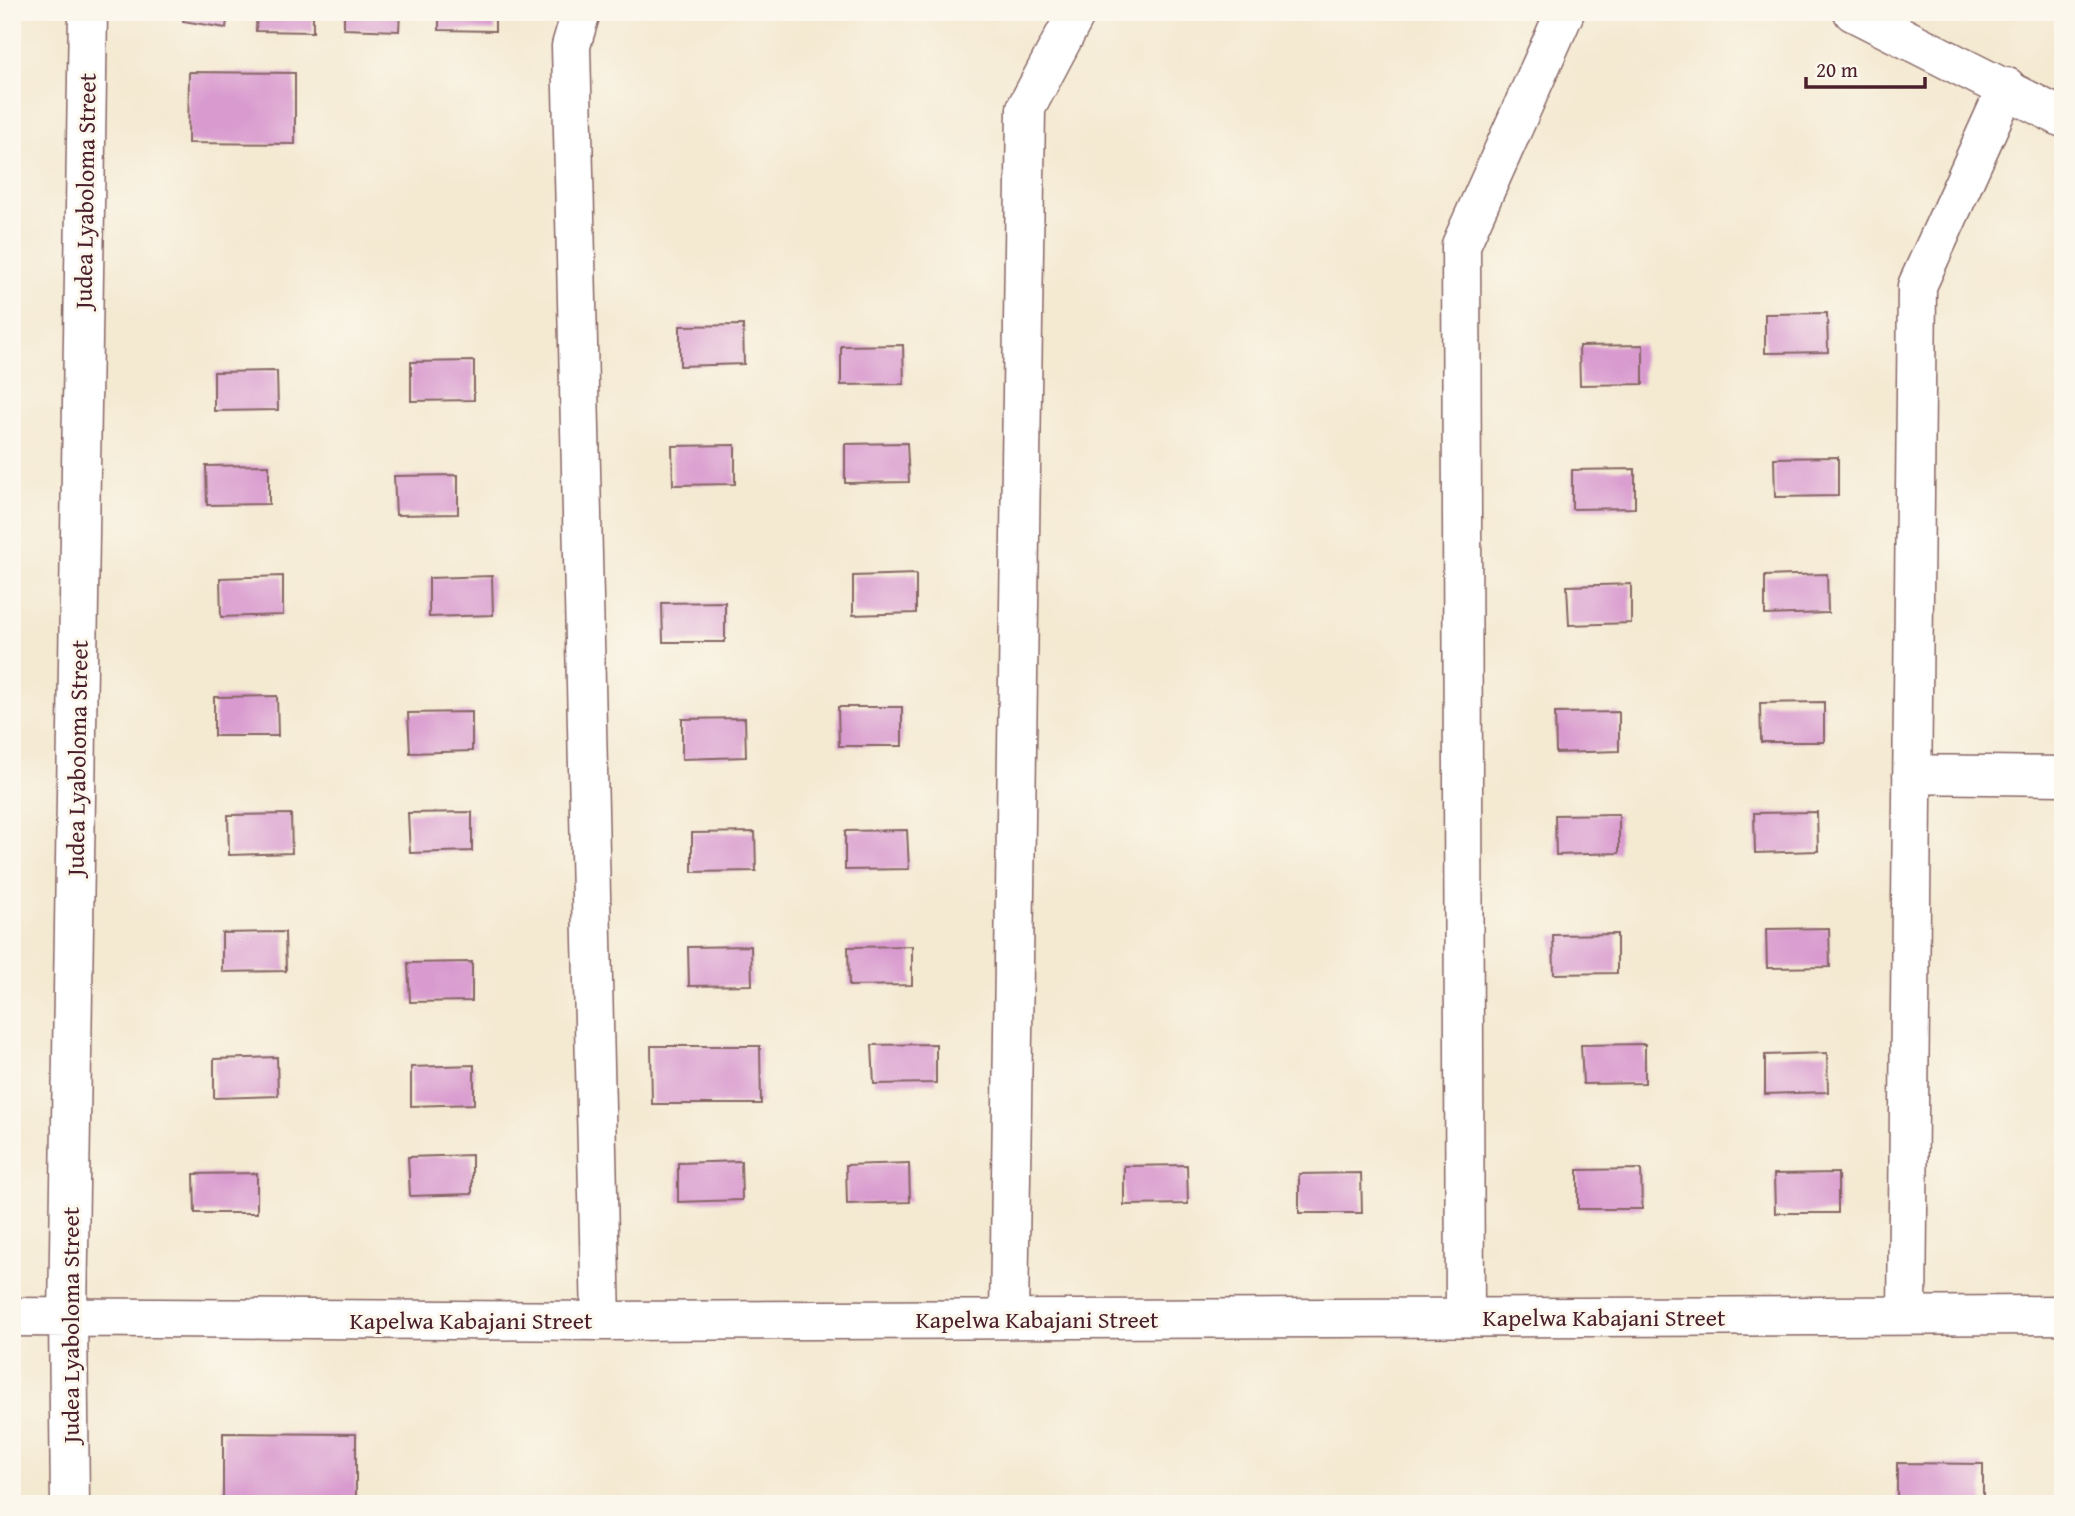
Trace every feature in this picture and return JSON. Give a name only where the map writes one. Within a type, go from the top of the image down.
[{"type":"street","name":"Judea Lyaboloma Street","points":[[69,1504],[68,1317],[88,12]]},
{"type":"street","points":[[581,12],[571,46],[571,60],[601,1321]]},
{"type":"street","points":[[1009,1319],[1026,108],[1077,12]]},
{"type":"street","points":[[1465,1317],[1461,245],[1565,12]]},
{"type":"street","points":[[1853,12],[2007,87],[2063,118]]},
{"type":"street","points":[[1907,1315],[1917,286],[2007,87]]},
{"type":"street","points":[[1912,774],[2063,776]]},
{"type":"street","name":"Kapelwa Kabajani Street","points":[[12,1317],[601,1321],[2063,1315]]},
{"type":"building","points":[[185,12],[228,12],[226,28],[183,21]]},
{"type":"building","points":[[257,12],[313,12],[313,32],[256,31]]},
{"type":"building","points":[[344,12],[400,12],[399,31],[344,29]]},
{"type":"building","points":[[439,12],[495,12],[495,31],[439,30]]},
{"type":"building","points":[[189,72],[295,73],[295,144],[188,143]]},
{"type":"building","points":[[1827,313],[1828,352],[1765,353],[1765,314]]},
{"type":"building","points":[[743,325],[744,364],[680,366],[680,326]]},
{"type":"building","points":[[903,345],[904,384],[841,385],[841,346]]},
{"type":"building","points":[[1643,345],[1643,384],[1580,385],[1579,346]]},
{"type":"building","points":[[474,361],[474,400],[411,401],[411,362]]},
{"type":"building","points":[[277,371],[278,410],[214,411],[214,372]]},
{"type":"building","points":[[907,443],[909,482],[845,483],[845,444]]},
{"type":"building","points":[[735,445],[735,484],[673,485],[672,446]]},
{"type":"building","points":[[1838,457],[1838,496],[1775,497],[1774,458]]},
{"type":"building","points":[[269,465],[269,504],[207,505],[206,466]]},
{"type":"building","points":[[1635,469],[1635,508],[1572,509],[1572,470]]},
{"type":"building","points":[[458,475],[458,514],[396,515],[394,476]]},
{"type":"building","points":[[916,574],[916,613],[853,615],[853,576]]},
{"type":"building","points":[[1827,574],[1828,613],[1765,615],[1765,576]]},
{"type":"building","points":[[283,576],[283,615],[221,617],[220,578]]},
{"type":"building","points":[[492,576],[493,615],[429,617],[429,578]]},
{"type":"building","points":[[1631,584],[1631,623],[1569,625],[1567,586]]},
{"type":"building","points":[[725,602],[725,642],[663,642],[662,603]]},
{"type":"building","points":[[277,696],[278,736],[214,736],[214,697]]},
{"type":"building","points":[[1824,702],[1824,742],[1761,742],[1760,703]]},
{"type":"building","points":[[838,707],[902,707],[902,746],[839,746]]},
{"type":"building","points":[[472,712],[472,751],[410,753],[408,713]]},
{"type":"building","points":[[1619,712],[1619,751],[1556,753],[1555,713]]},
{"type":"building","points":[[745,718],[746,757],[682,759],[682,719]]},
{"type":"building","points":[[472,812],[472,851],[410,853],[408,813]]},
{"type":"building","points":[[1817,812],[1818,851],[1755,853],[1754,813]]},
{"type":"building","points":[[291,814],[292,853],[229,855],[228,815]]},
{"type":"building","points":[[1619,814],[1619,853],[1556,855],[1555,815]]},
{"type":"building","points":[[907,830],[909,869],[845,870],[845,831]]},
{"type":"building","points":[[755,832],[756,871],[692,872],[692,833]]},
{"type":"building","points":[[1829,928],[1830,967],[1767,968],[1766,929]]},
{"type":"building","points":[[285,932],[286,971],[222,972],[222,933]]},
{"type":"building","points":[[1617,934],[1617,973],[1554,974],[1553,935]]},
{"type":"building","points":[[751,946],[752,985],[689,986],[688,947]]},
{"type":"building","points":[[912,946],[912,985],[849,986],[848,947]]},
{"type":"building","points":[[472,962],[472,1001],[410,1002],[408,963]]},
{"type":"building","points":[[936,1044],[936,1083],[874,1084],[872,1045]]},
{"type":"building","points":[[1645,1044],[1645,1083],[1583,1084],[1581,1045]]},
{"type":"building","points":[[651,1046],[760,1046],[761,1104],[652,1104]]},
{"type":"building","points":[[1827,1053],[1828,1092],[1765,1094],[1765,1055]]},
{"type":"building","points":[[277,1057],[278,1096],[214,1098],[214,1059]]},
{"type":"building","points":[[474,1065],[474,1104],[411,1106],[411,1067]]},
{"type":"building","points":[[472,1155],[472,1194],[410,1196],[408,1157]]},
{"type":"building","points":[[741,1161],[742,1200],[678,1202],[678,1163]]},
{"type":"building","points":[[909,1163],[910,1202],[847,1204],[846,1165]]},
{"type":"building","points":[[1187,1165],[1188,1204],[1124,1205],[1124,1166]]},
{"type":"building","points":[[1641,1169],[1642,1209],[1578,1209],[1578,1170]]},
{"type":"building","points":[[257,1173],[257,1213],[195,1213],[194,1174]]},
{"type":"building","points":[[1361,1173],[1362,1213],[1299,1213],[1299,1174]]},
{"type":"building","points":[[1838,1173],[1838,1213],[1775,1213],[1774,1174]]},
{"type":"building","points":[[223,1433],[356,1434],[356,1504],[223,1504]]},
{"type":"building","points":[[1897,1463],[1983,1464],[1983,1504],[1897,1504]]}]
